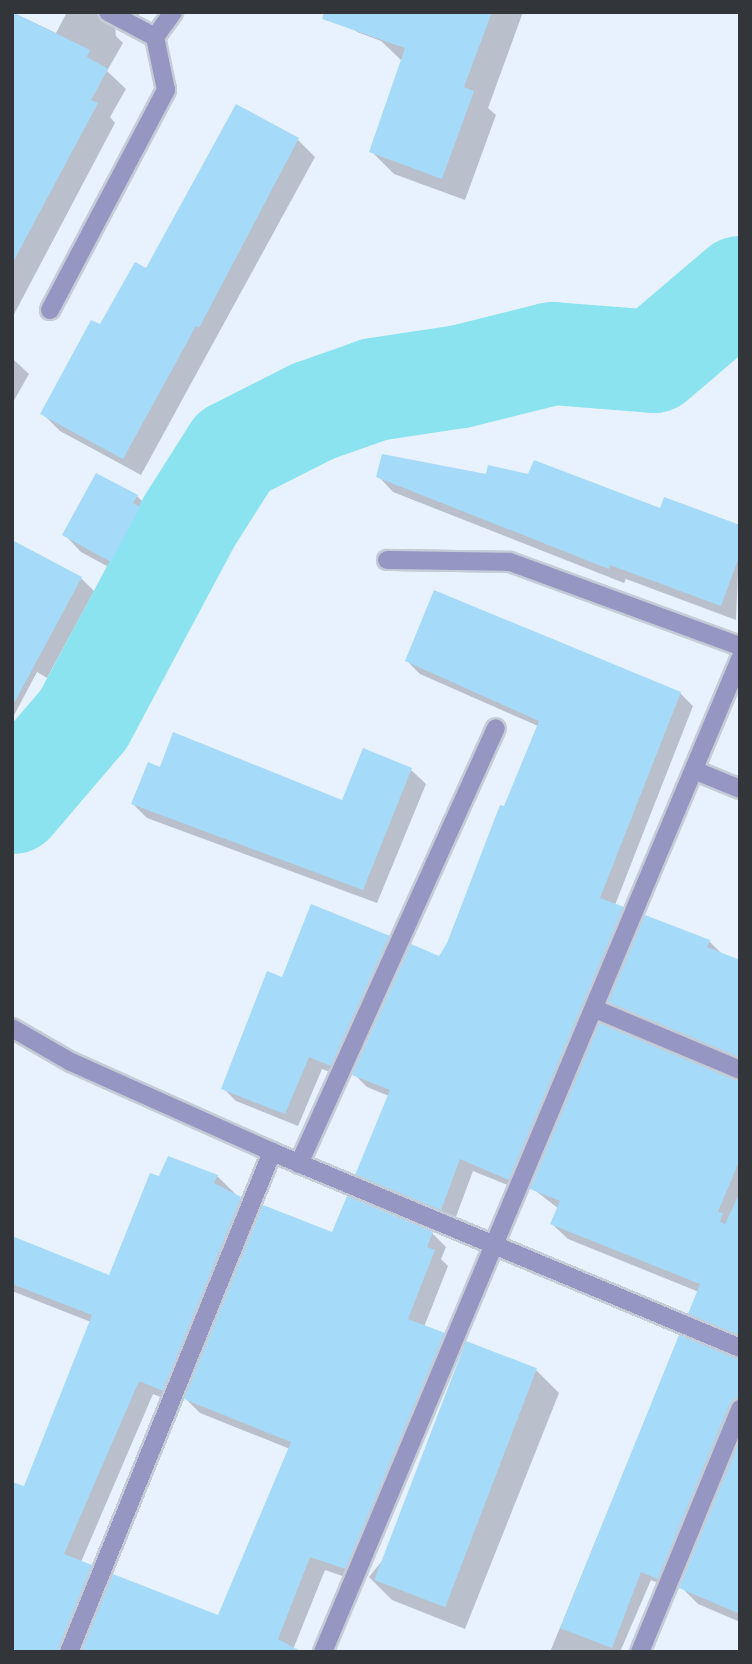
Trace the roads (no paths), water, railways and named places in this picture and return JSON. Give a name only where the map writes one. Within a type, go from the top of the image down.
[{"type":"street","points":[[108,12],[155,37]]},
{"type":"street","points":[[50,310],[166,90],[155,37],[173,12]]},
{"type":"street","points":[[387,560],[510,562],[740,646]]},
{"type":"street","points":[[323,1652],[740,659]]},
{"type":"street","points":[[299,1164],[496,728]]},
{"type":"street","points":[[694,770],[740,789]]},
{"type":"street","points":[[595,1009],[740,1070]]},
{"type":"street","points":[[12,1028],[71,1062],[272,1153],[740,1348]]},
{"type":"street","points":[[69,1652],[272,1153]]},
{"type":"street","points":[[640,1652],[740,1409]]},
{"type":"waterway","points":[[12,802],[83,719],[188,522],[233,451],[312,411],[374,389],[460,376],[552,353],[653,361],[740,287]]}]
